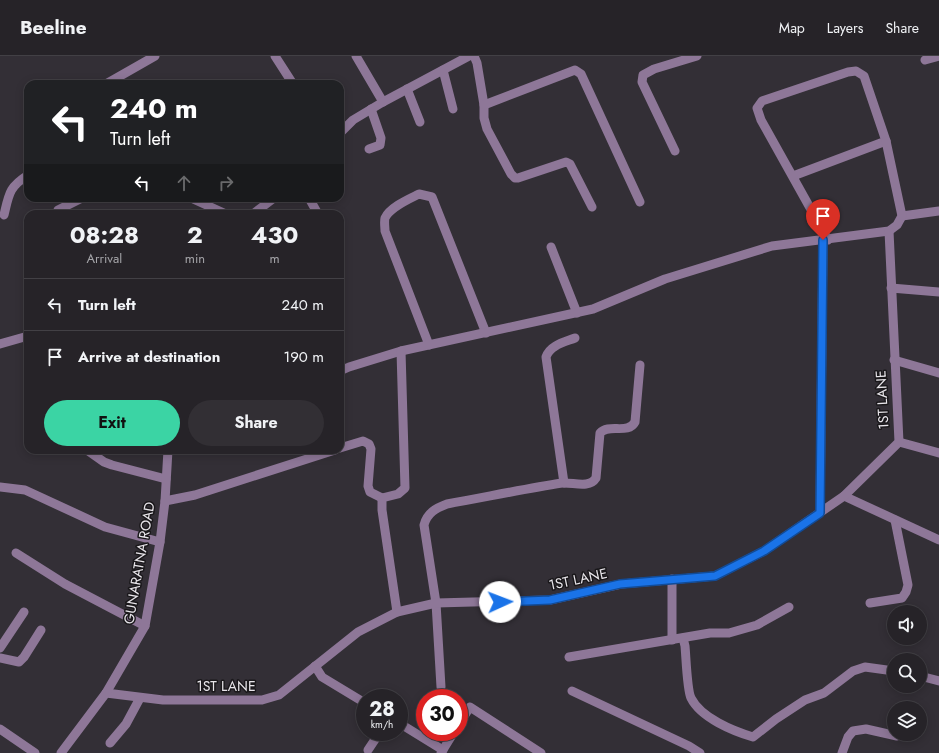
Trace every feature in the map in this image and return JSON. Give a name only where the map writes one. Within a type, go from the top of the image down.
[{"type":"street","points":[[113,80],[155,56]]},
{"type":"street","points":[[275,56],[290,80]]},
{"type":"street","points":[[356,56],[383,102]]},
{"type":"street","points":[[344,129],[353,120],[371,109],[469,56]]},
{"type":"street","points":[[474,56],[477,63],[484,105],[484,118],[487,129],[511,174],[515,178],[518,178],[566,162],[570,164],[592,207]]},
{"type":"street","points":[[675,151],[642,82],[643,75],[654,69],[697,56]]},
{"type":"street","points":[[925,60],[939,56]]},
{"type":"street","points":[[443,70],[453,109]]},
{"type":"street","points":[[484,105],[575,70],[579,71],[640,202]]},
{"type":"street","points":[[344,370],[401,351],[593,309],[665,279],[772,246],[826,240],[889,231],[897,225],[902,216],[886,141],[864,76],[856,71],[848,72],[762,101],[757,108],[761,120],[793,176],[826,240],[820,513]]},
{"type":"street","points":[[407,89],[420,122]]},
{"type":"street","points":[[369,149],[380,145],[381,138],[371,109]]},
{"type":"street","points":[[793,176],[886,141]]},
{"type":"street","points":[[4,215],[9,194],[16,183],[24,178]]},
{"type":"street","points":[[429,345],[385,231],[384,224],[386,217],[397,205],[419,194],[432,197],[486,333]]},
{"type":"street","points":[[58,210],[74,202]]},
{"type":"street","points":[[200,202],[217,210]]},
{"type":"street","points":[[258,210],[269,202]]},
{"type":"street","points":[[902,216],[939,211]]},
{"type":"street","name":"1ST LANE","points":[[106,693],[163,700],[262,700],[279,695],[358,632],[397,612],[436,603],[550,600],[620,584],[715,576],[764,551],[844,496],[899,442],[889,231]]},
{"type":"street","points":[[551,247],[576,313]]},
{"type":"street","points":[[891,288],[939,292]]},
{"type":"street","points":[[0,344],[24,337]]},
{"type":"street","points":[[564,483],[546,357],[550,350],[555,346],[575,338]]},
{"type":"street","points":[[344,447],[363,441],[368,444],[371,449],[368,486],[370,492],[382,498],[398,494],[405,488],[401,351]]},
{"type":"street","points":[[894,360],[939,373]]},
{"type":"street","points":[[441,687],[436,603],[424,526],[429,515],[435,509],[447,504],[564,483],[588,484],[594,482],[596,478],[600,433],[605,430],[629,428],[633,426],[635,422],[640,365]]},
{"type":"street","points":[[899,442],[939,453]]},
{"type":"street","points":[[93,454],[108,463],[166,479]]},
{"type":"street","name":"GUNARATNA ROAD","points":[[61,753],[106,693],[145,626],[160,542],[165,501],[168,454]]},
{"type":"street","points":[[165,501],[195,495],[323,454]]},
{"type":"street","points":[[0,487],[25,490],[105,527],[160,542]]},
{"type":"street","points":[[844,496],[939,540]]},
{"type":"street","points":[[382,498],[382,510],[397,612]]},
{"type":"street","points":[[870,603],[902,598],[906,592],[908,585],[895,520]]},
{"type":"street","points":[[16,553],[65,584],[145,626]]},
{"type":"street","points":[[672,579],[672,640]]},
{"type":"street","points":[[569,657],[710,633],[737,632],[757,625],[789,606]]},
{"type":"street","points":[[0,648],[24,612]]},
{"type":"street","points":[[0,658],[18,662],[24,657],[41,630]]},
{"type":"street","points":[[683,638],[690,697],[699,709],[716,722],[753,737],[776,719],[805,700],[824,693],[852,671],[865,667],[887,670]]},
{"type":"street","points":[[315,666],[322,677],[356,698]]},
{"type":"street","points":[[927,678],[939,681]]},
{"type":"street","points":[[572,691],[686,744],[700,753]]},
{"type":"street","points":[[110,743],[126,724],[140,698]]},
{"type":"street","points":[[468,710],[470,707],[541,753]]},
{"type":"street","points":[[408,729],[442,752],[449,741]]},
{"type":"street","points":[[842,753],[848,737],[853,731],[866,729],[887,734]]},
{"type":"street","points":[[0,730],[35,753]]},
{"type":"street","points":[[368,750],[374,741]]},
{"type":"route","points":[[500,602],[550,600],[620,584],[715,576],[764,551],[820,513],[823,240]]}]
